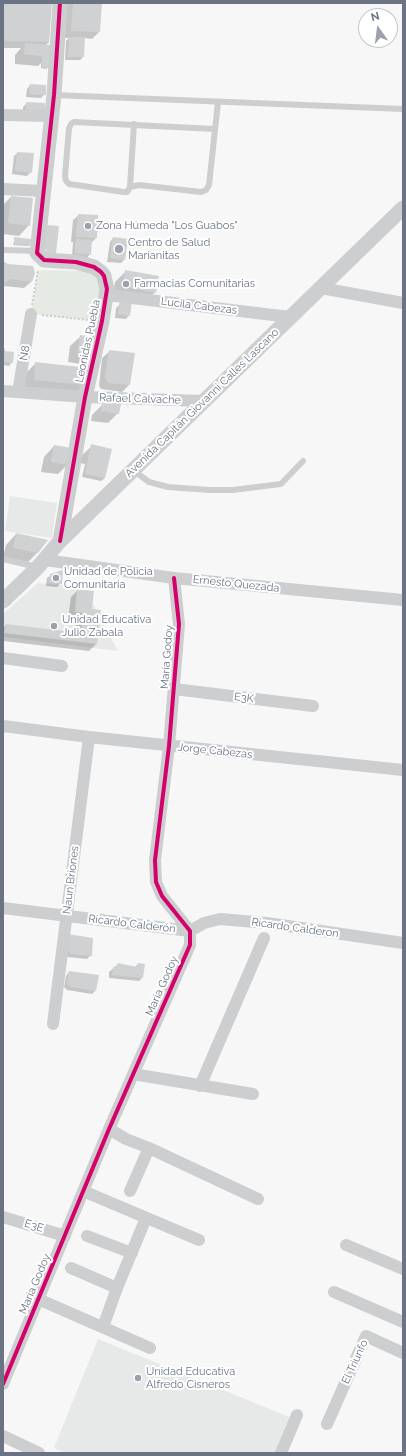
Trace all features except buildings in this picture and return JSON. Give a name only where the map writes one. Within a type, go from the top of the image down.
[{"type":"street","points":[[38,254],[43,191],[54,95],[60,3]]},
{"type":"street","points":[[3,115],[51,116]]},
{"type":"street","points":[[3,189],[43,191]]},
{"type":"street","name":"Avenida Capitán Giovanni Calles Lascano","points":[[3,601],[42,563],[60,541],[403,208]]},
{"type":"street","name":"Leonidas Puebla","points":[[38,254],[44,260],[76,262],[89,265],[99,270],[106,281],[107,295],[85,397],[60,541]]},
{"type":"street","points":[[321,288],[403,303]]},
{"type":"street","name":"Lucila Cabezas","points":[[107,295],[290,317]]},
{"type":"street","name":"N8","points":[[18,392],[31,314]]},
{"type":"street","name":"Rafael Calvache","points":[[3,391],[85,397],[204,401]]},
{"type":"street","points":[[66,505],[75,515],[82,516],[88,514]]},
{"type":"street","name":"Ernesto Quezada","points":[[42,563],[174,578],[403,600]]},
{"type":"street","name":"Maria Godoy","points":[[3,1384],[109,1129],[190,945],[190,931],[162,896],[156,882],[154,860],[169,746],[179,624],[174,578]]},
{"type":"street","points":[[3,658],[62,666]]},
{"type":"street","name":"E3K","points":[[174,689],[313,706]]},
{"type":"street","name":"Jorge Cabezas","points":[[3,726],[169,746],[403,770]]},
{"type":"street","name":"Naun Briones","points":[[53,1024],[89,737]]},
{"type":"street","name":"Ricardo Calderón","points":[[3,908],[190,931]]},
{"type":"street","name":"Ricardo Calderon","points":[[190,931],[204,923],[220,919],[267,923],[403,943]]},
{"type":"street","points":[[200,1086],[264,938]]},
{"type":"street","points":[[133,1074],[253,1094]]},
{"type":"street","points":[[109,1129],[126,1139],[149,1148],[258,1199]]},
{"type":"street","points":[[130,1191],[149,1148]]},
{"type":"street","points":[[83,1191],[199,1240]]},
{"type":"street","name":"E3E","points":[[3,1217],[65,1236]]},
{"type":"street","points":[[103,1327],[117,1288],[146,1218]]},
{"type":"street","points":[[87,1236],[132,1253]]},
{"type":"street","points":[[346,1245],[403,1269]]},
{"type":"street","points":[[71,1268],[117,1288]]},
{"type":"street","points":[[334,1292],[403,1322]]},
{"type":"street","points":[[38,1299],[150,1348]]},
{"type":"street","name":"El Triunfo","points":[[327,1424],[366,1336],[403,1353]]},
{"type":"street","points":[[281,1453],[297,1415]]},
{"type":"street","points":[[3,1436],[39,1453]]},
{"type":"lane","points":[[54,95],[403,109]]},
{"type":"lane","points":[[130,187],[139,185],[201,192],[206,190],[209,185],[218,102]]},
{"type":"lane","points":[[134,124],[130,187],[127,192],[69,184],[66,181],[65,176],[69,128],[74,122],[134,124],[215,129]]},
{"type":"lane","points":[[3,250],[38,254]]},
{"type":"lane","points":[[133,470],[150,482],[168,487],[233,490],[281,484],[303,462]]},
{"type":"lane","points":[[3,559],[42,563]]},
{"type":"path","points":[[38,254],[31,314],[102,321]]},
{"type":"shaded area","points":[[38,270],[84,271],[94,274],[102,282],[100,321],[31,314]]},
{"type":"shaded area","points":[[10,496],[57,503],[52,538],[5,531]]},
{"type":"shaded area","name":"Unidad Educativa Julio Zabala","points":[[38,583],[84,587],[118,651],[3,637],[3,614]]},
{"type":"shaded area","name":"Unidad Educativa Alfredo Cisneros","points":[[98,1339],[292,1418],[278,1453],[65,1453],[54,1448]]},
{"type":"cycle path","points":[[60,3],[54,95],[37,253],[44,260],[76,262],[94,267],[104,276],[107,289],[102,321],[85,397],[60,541]]},
{"type":"cycle path","points":[[3,1384],[109,1129],[190,945],[190,931],[162,896],[156,882],[155,860],[169,746],[179,624],[174,578]]},
{"type":"place","name":"Zona Húmeda \"Los Guabos\"","points":[[88,226]]},
{"type":"place","name":"Centro de Salud Marianitas","points":[[119,249]]},
{"type":"place","name":"Farmacias Comunitarias","points":[[126,284]]},
{"type":"place","name":"Unidad de Policia Comunitaria","points":[[56,578]]},
{"type":"place","name":"Unidad Educativa Julio Zabala","points":[[54,626]]},
{"type":"place","name":"Unidad Educativa Alfredo Cisneros","points":[[138,1378]]}]
